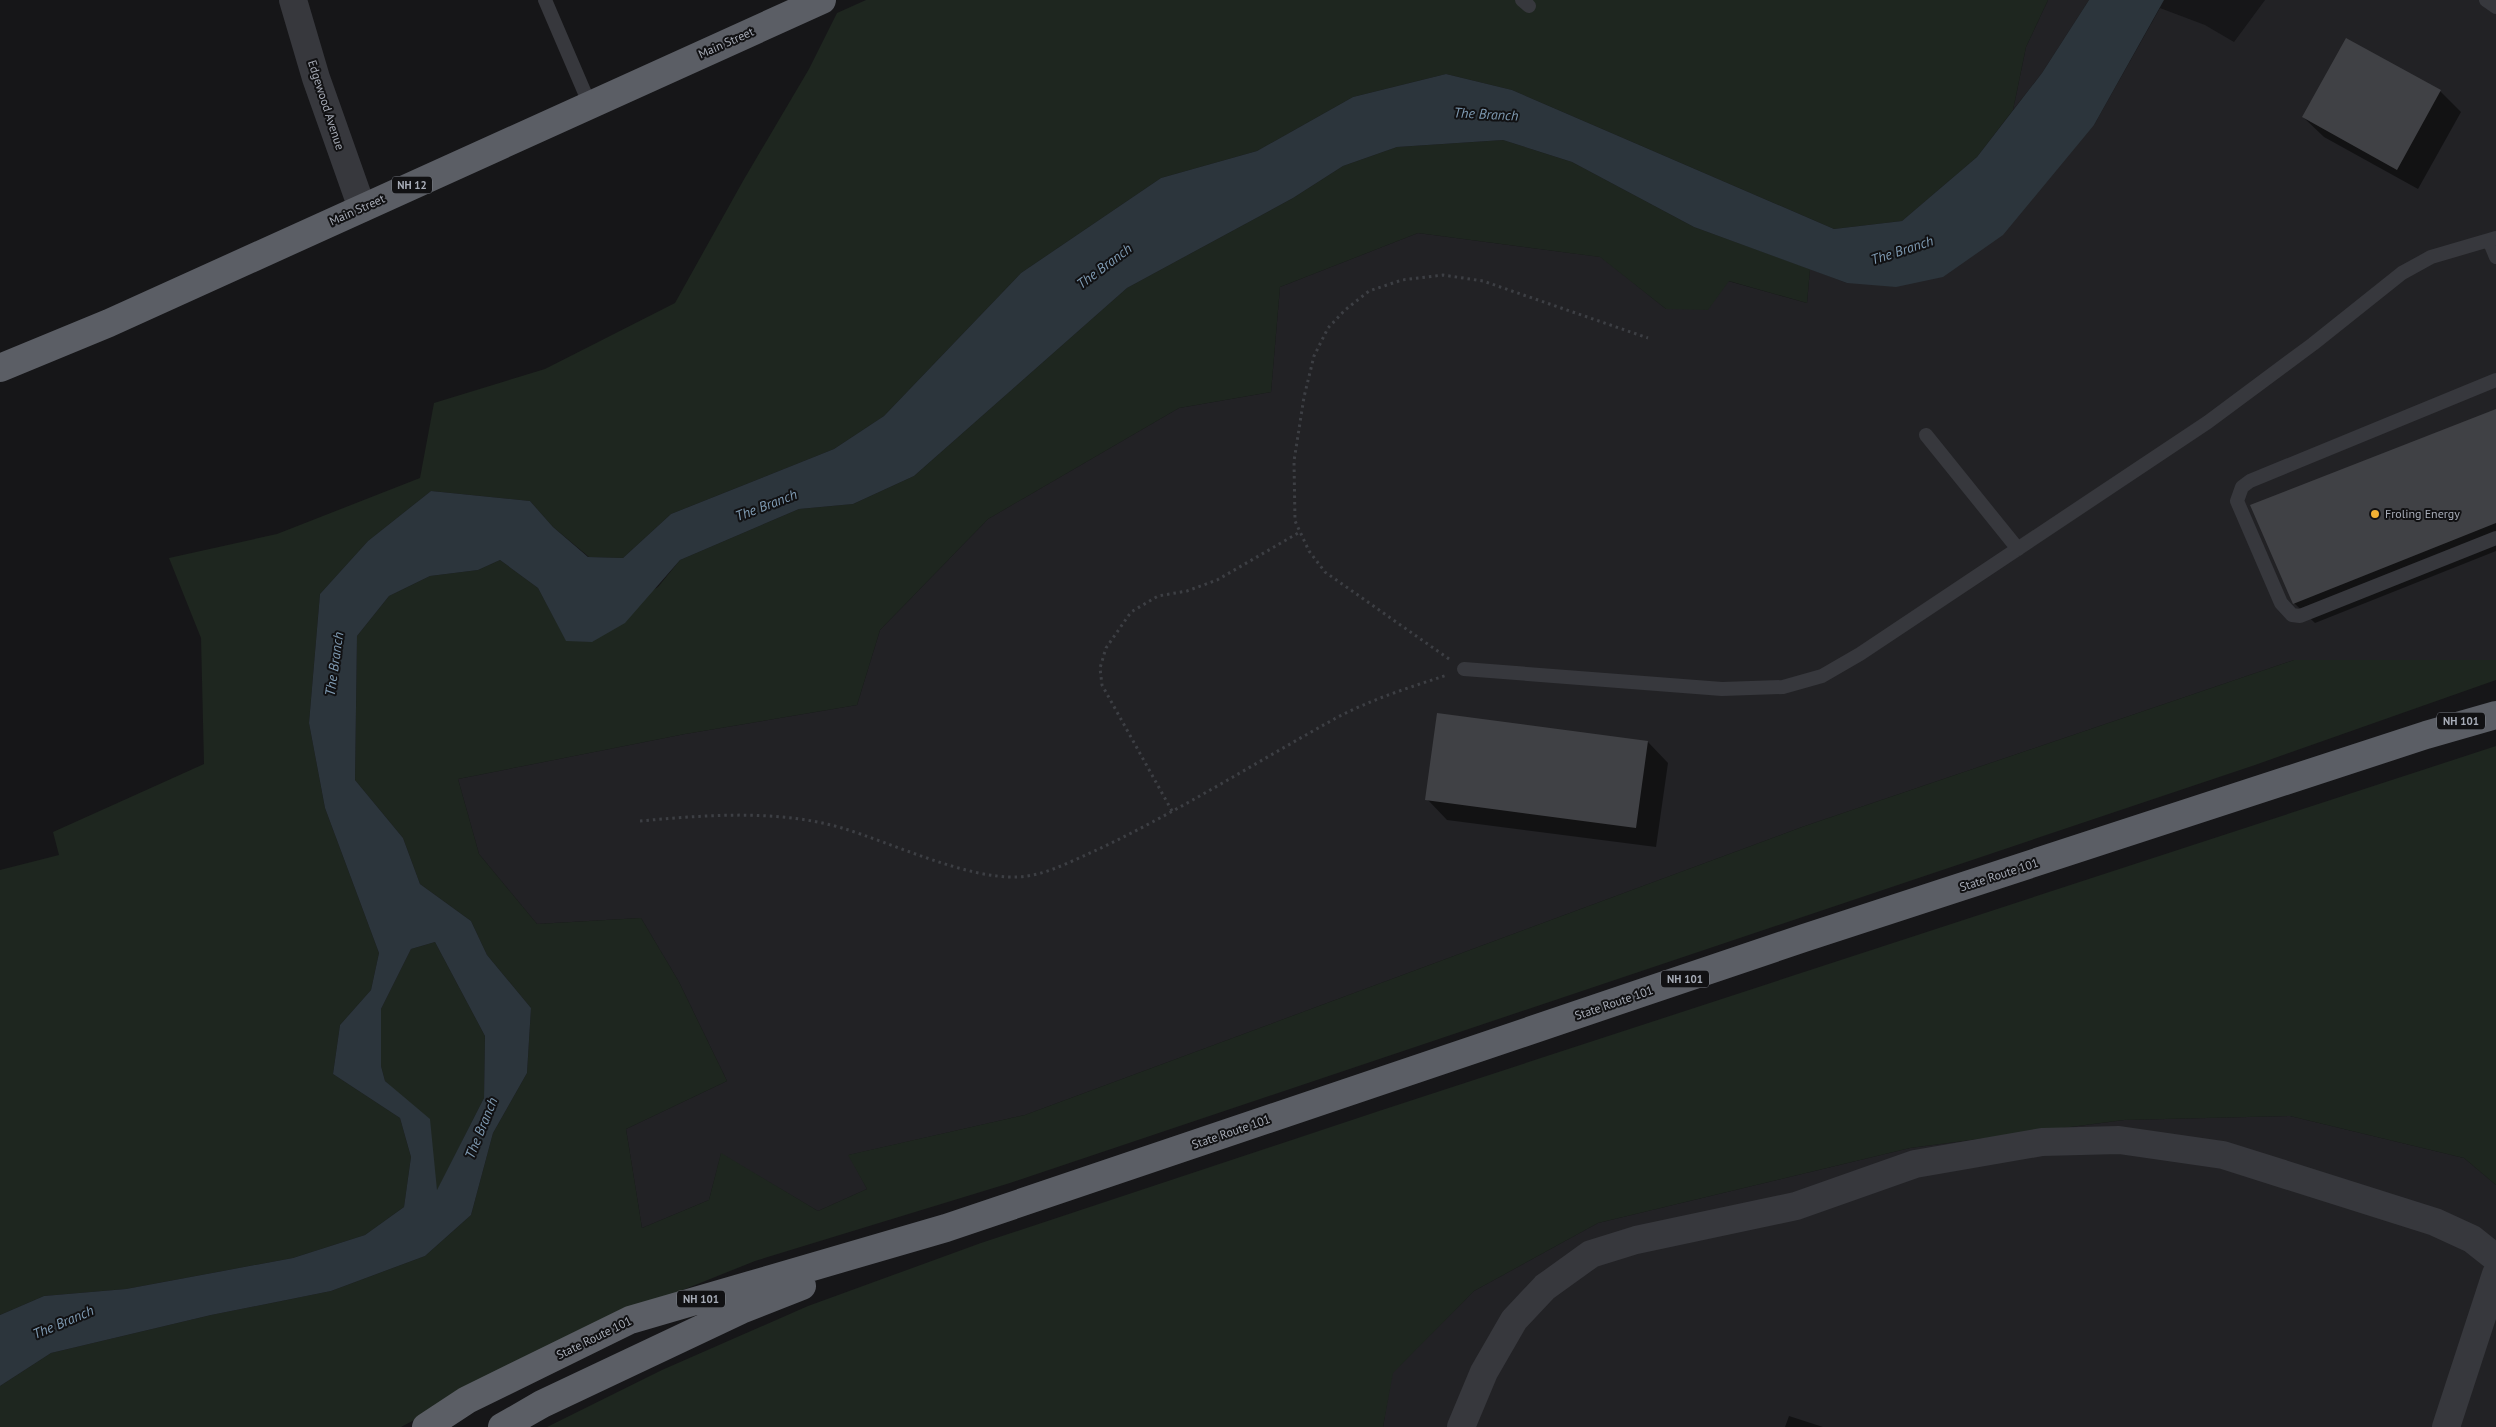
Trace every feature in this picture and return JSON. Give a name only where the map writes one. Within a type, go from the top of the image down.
[{"type":"highway","name":"Main Street","points":[[0,368],[109,324],[822,0]]},
{"type":"highway","name":"State Route 101","points":[[2426,735],[2496,706]]},
{"type":"highway","name":"State Route 101","points":[[426,1427],[466,1400],[630,1320],[946,1228],[1814,935],[2426,735],[2496,715]]},
{"type":"highway","name":"State Route 101","points":[[502,1427],[542,1404],[741,1310],[946,1228]]},
{"type":"street","name":"Edgewood Avenue","points":[[293,0],[316,78],[362,208]]},
{"type":"street","points":[[1464,1426],[1484,1372],[1514,1320],[1545,1287],[1591,1254],[1636,1240],[1796,1206],[1915,1164],[2042,1142],[2119,1140],[2223,1155],[2435,1222],[2472,1239],[2496,1258]]},
{"type":"street","points":[[2446,1427],[2496,1274]]},
{"type":"lane","points":[[545,0],[590,105]]},
{"type":"lane","points":[[2486,0],[2496,7]]},
{"type":"lane","points":[[1464,670],[1722,689],[1783,687],[1822,676],[2018,549],[2208,422],[2402,273],[2431,256],[2493,239],[2496,257]]},
{"type":"lane","points":[[2496,380],[2250,481],[2242,487],[2237,501],[2281,603],[2292,615],[2300,616],[2496,538]]},
{"type":"lane","points":[[1926,435],[2018,549]]},
{"type":"path","points":[[1464,670],[1325,572],[1309,552],[1295,521],[1294,461],[1304,397],[1314,356],[1328,328],[1345,310],[1370,291],[1402,280],[1444,274],[1483,281],[1648,338]]},
{"type":"path","points":[[1172,811],[1102,685],[1100,668],[1106,648],[1131,612],[1158,596],[1187,592],[1217,580],[1300,532]]},
{"type":"path","points":[[640,821],[703,815],[787,816],[841,828],[974,872],[1017,877],[1053,870],[1128,835],[1340,716],[1408,688],[1464,670]]},
{"type":"shaded area","points":[[866,0],[2048,0],[2026,47],[2013,110],[1977,157],[1902,221],[1834,229],[1512,90],[1446,74],[1353,97],[1257,151],[1161,178],[1021,273],[884,416],[834,449],[671,514],[623,558],[589,557],[553,527],[530,501],[431,491],[368,541],[320,594],[309,723],[325,808],[379,953],[371,990],[340,1025],[333,1074],[400,1118],[411,1157],[404,1207],[365,1235],[293,1258],[126,1289],[44,1296],[0,1315],[0,870],[59,855],[53,832],[204,764],[201,638],[169,558],[277,534],[420,478],[434,403],[545,369],[675,303],[743,181],[809,69],[837,13]]},
{"type":"shaded area","points":[[2048,0],[2089,0],[2042,73],[2013,110],[2026,47]]},
{"type":"shaded area","points":[[2265,0],[2496,0],[2496,660],[2294,660],[1802,827],[1025,1115],[849,1155],[867,1189],[818,1211],[721,1154],[709,1200],[642,1228],[626,1129],[727,1081],[679,982],[641,918],[537,924],[479,854],[458,779],[685,734],[857,705],[880,630],[988,519],[1179,408],[1271,392],[1280,287],[1418,233],[1601,257],[1666,309],[1728,281],[1807,303],[1810,269],[1847,283],[2094,125],[2160,8],[2205,25],[2234,42]]},
{"type":"shaded area","points":[[1503,140],[1572,162],[1694,227],[1810,269],[1807,303],[1729,281],[1708,310],[1666,309],[1600,257],[1418,233],[1280,287],[1271,392],[1179,408],[988,519],[880,630],[857,705],[685,734],[458,779],[479,854],[537,924],[641,918],[679,982],[727,1081],[626,1129],[642,1228],[709,1200],[721,1153],[818,1211],[867,1189],[848,1155],[1025,1115],[1802,827],[2294,660],[2496,660],[2496,680],[2255,765],[1010,1183],[755,1261],[598,1324],[401,1427],[0,1427],[0,1386],[51,1353],[211,1315],[331,1291],[425,1256],[471,1215],[493,1133],[527,1073],[531,1008],[487,955],[471,921],[420,884],[403,838],[355,780],[357,636],[389,596],[430,576],[478,570],[500,560],[538,588],[566,640],[658,587],[680,560],[799,509],[853,504],[914,476],[1127,288],[1293,198],[1343,166],[1397,147]]},
{"type":"shaded area","points":[[2496,746],[2496,1185],[2464,1158],[2290,1116],[2124,1120],[1910,1148],[1598,1223],[1474,1291],[1393,1373],[1383,1427],[547,1427],[662,1370],[808,1306],[981,1243]]},
{"type":"shaded area","points":[[435,942],[485,1036],[484,1098],[437,1191],[434,1175],[401,1096],[385,1081],[381,1066],[381,1009],[411,949]]},
{"type":"shaded area","points":[[2290,1116],[2464,1158],[2496,1185],[2496,1427],[1383,1427],[1392,1373],[1474,1291],[1598,1223],[1910,1148],[2124,1120]]},
{"type":"water","name":"The Branch","points":[[2089,0],[2164,0],[2094,125],[2003,235],[1943,277],[1896,287],[1847,283],[1694,227],[1572,162],[1503,140],[1397,147],[1343,166],[1293,198],[1127,288],[914,476],[853,504],[799,509],[680,560],[625,623],[592,642],[566,641],[538,588],[500,560],[478,570],[430,576],[389,596],[357,636],[355,780],[403,838],[420,884],[471,921],[487,955],[531,1008],[527,1073],[493,1133],[471,1215],[425,1256],[331,1291],[211,1315],[51,1353],[0,1386],[0,1315],[44,1296],[126,1289],[293,1258],[365,1235],[404,1207],[411,1157],[400,1118],[333,1074],[340,1025],[371,990],[379,953],[325,808],[309,723],[320,594],[368,541],[431,491],[530,501],[553,527],[588,557],[623,558],[671,514],[834,449],[884,416],[1021,273],[1161,178],[1257,151],[1353,97],[1446,74],[1512,90],[1834,229],[1902,221],[1977,157],[2042,73]],"holes":[[[435,942],[485,1036],[484,1098],[437,1190],[430,1119],[385,1081],[381,1066],[381,1009],[411,949]]]},
{"type":"building","points":[[2346,38],[2441,90],[2397,170],[2302,117]]},
{"type":"building","name":"Froling Energy","points":[[2496,409],[2496,523],[2293,604],[2250,505]]},
{"type":"building","points":[[1437,713],[1648,741],[1636,828],[1425,800]]},
{"type":"place","name":"Froling Energy","points":[[2375,514]]}]
